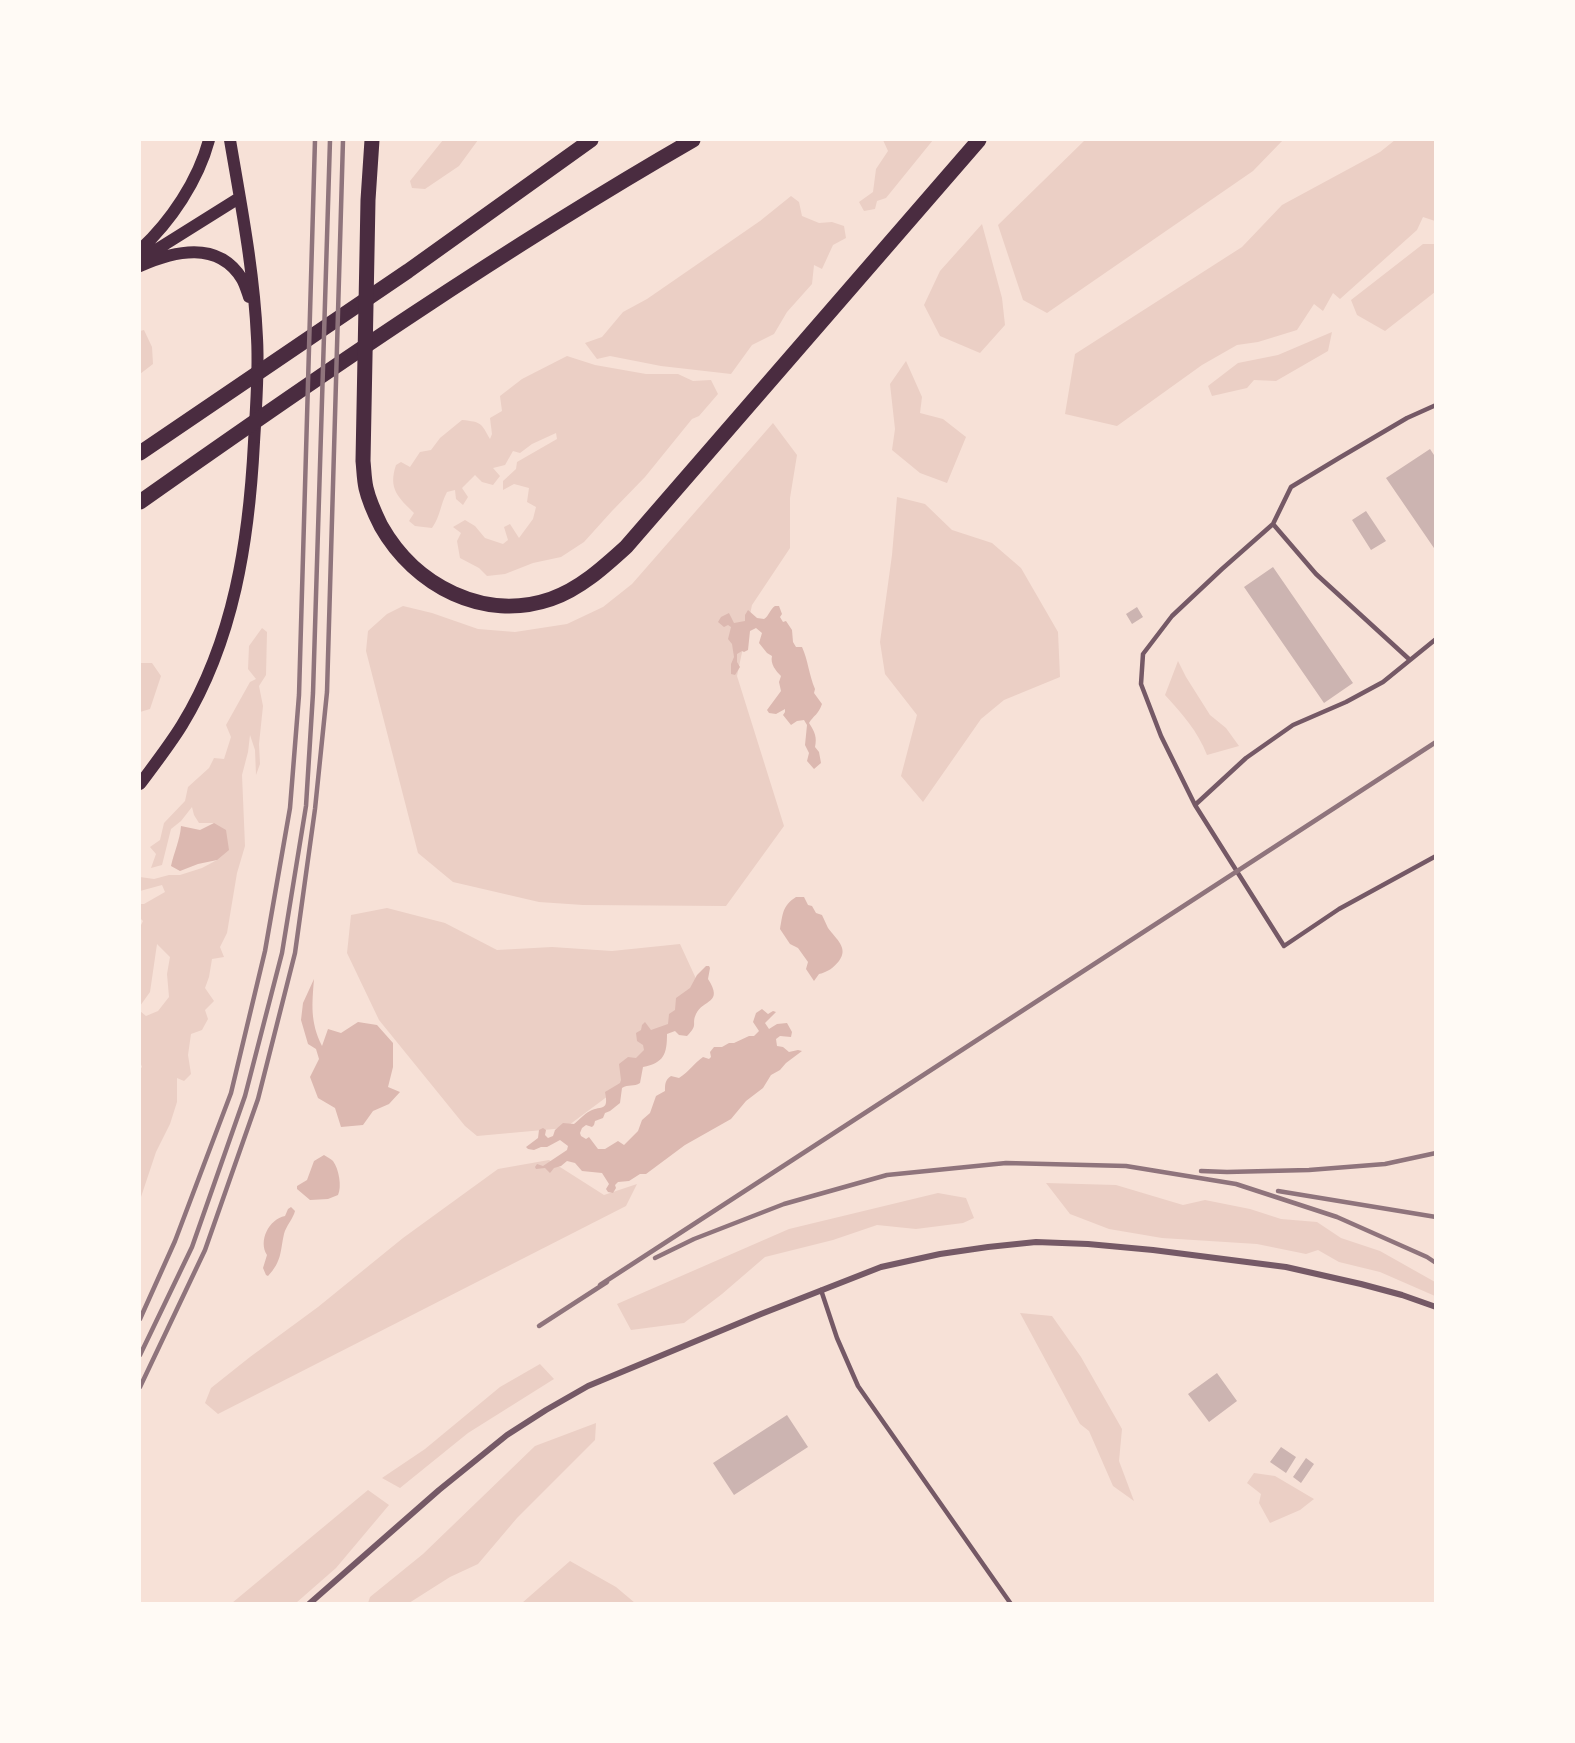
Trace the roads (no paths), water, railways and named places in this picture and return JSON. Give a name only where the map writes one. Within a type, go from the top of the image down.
[{"type":"main road","points":[[140,250],[180,202],[195,175],[209,140]]},
{"type":"main road","points":[[140,784],[182,724],[204,683],[222,637],[233,600],[250,505],[258,376],[255,309],[231,140]]},
{"type":"main road","points":[[372,140],[368,200],[363,449],[366,488],[375,513],[389,539],[405,560],[424,577],[448,592],[474,602],[499,606],[522,606],[552,599],[579,585],[603,568],[626,547],[979,140]]},
{"type":"main road","points":[[140,453],[408,271],[591,140]]},
{"type":"main road","points":[[140,502],[411,316],[609,190],[693,140]]},
{"type":"main road","points":[[140,260],[239,198]]},
{"type":"main road","points":[[140,266],[159,258],[186,252],[210,254],[228,263],[242,279],[255,309]]},
{"type":"street","points":[[309,1604],[456,1476],[507,1435],[546,1410],[588,1386],[881,1267],[940,1254],[988,1247],[1036,1242],[1088,1244],[1286,1267],[1372,1287],[1436,1307]]},
{"type":"lane","points":[[1436,405],[1407,418],[1291,488],[1273,524],[1222,568],[1172,616],[1143,654],[1141,684],[1161,736],[1195,805],[1284,946],[1339,909],[1436,856]]},
{"type":"lane","points":[[1273,524],[1316,574],[1410,660]]},
{"type":"lane","points":[[1195,805],[1246,758],[1293,725],[1346,702],[1383,682],[1436,639]]},
{"type":"lane","points":[[821,1290],[837,1338],[858,1386],[1011,1604]]},
{"type":"railway","points":[[140,1319],[175,1241],[231,1093],[265,951],[290,808],[299,695],[315,140]]},
{"type":"railway","points":[[140,1355],[192,1247],[245,1096],[282,953],[306,806],[313,693],[330,140]]},
{"type":"railway","points":[[140,1387],[205,1250],[258,1099],[295,953],[315,809],[327,692],[343,140]]},
{"type":"railway","points":[[600,1285],[1436,742]]},
{"type":"railway","points":[[1201,1171],[1309,1170],[1385,1164],[1436,1153]]},
{"type":"railway","points":[[655,1258],[694,1239],[784,1204],[887,1175],[1006,1163],[1126,1166],[1236,1184],[1337,1217],[1436,1263]]},
{"type":"railway","points":[[1278,1191],[1436,1217]]},
{"type":"railway","points":[[539,1326],[607,1282]]}]
